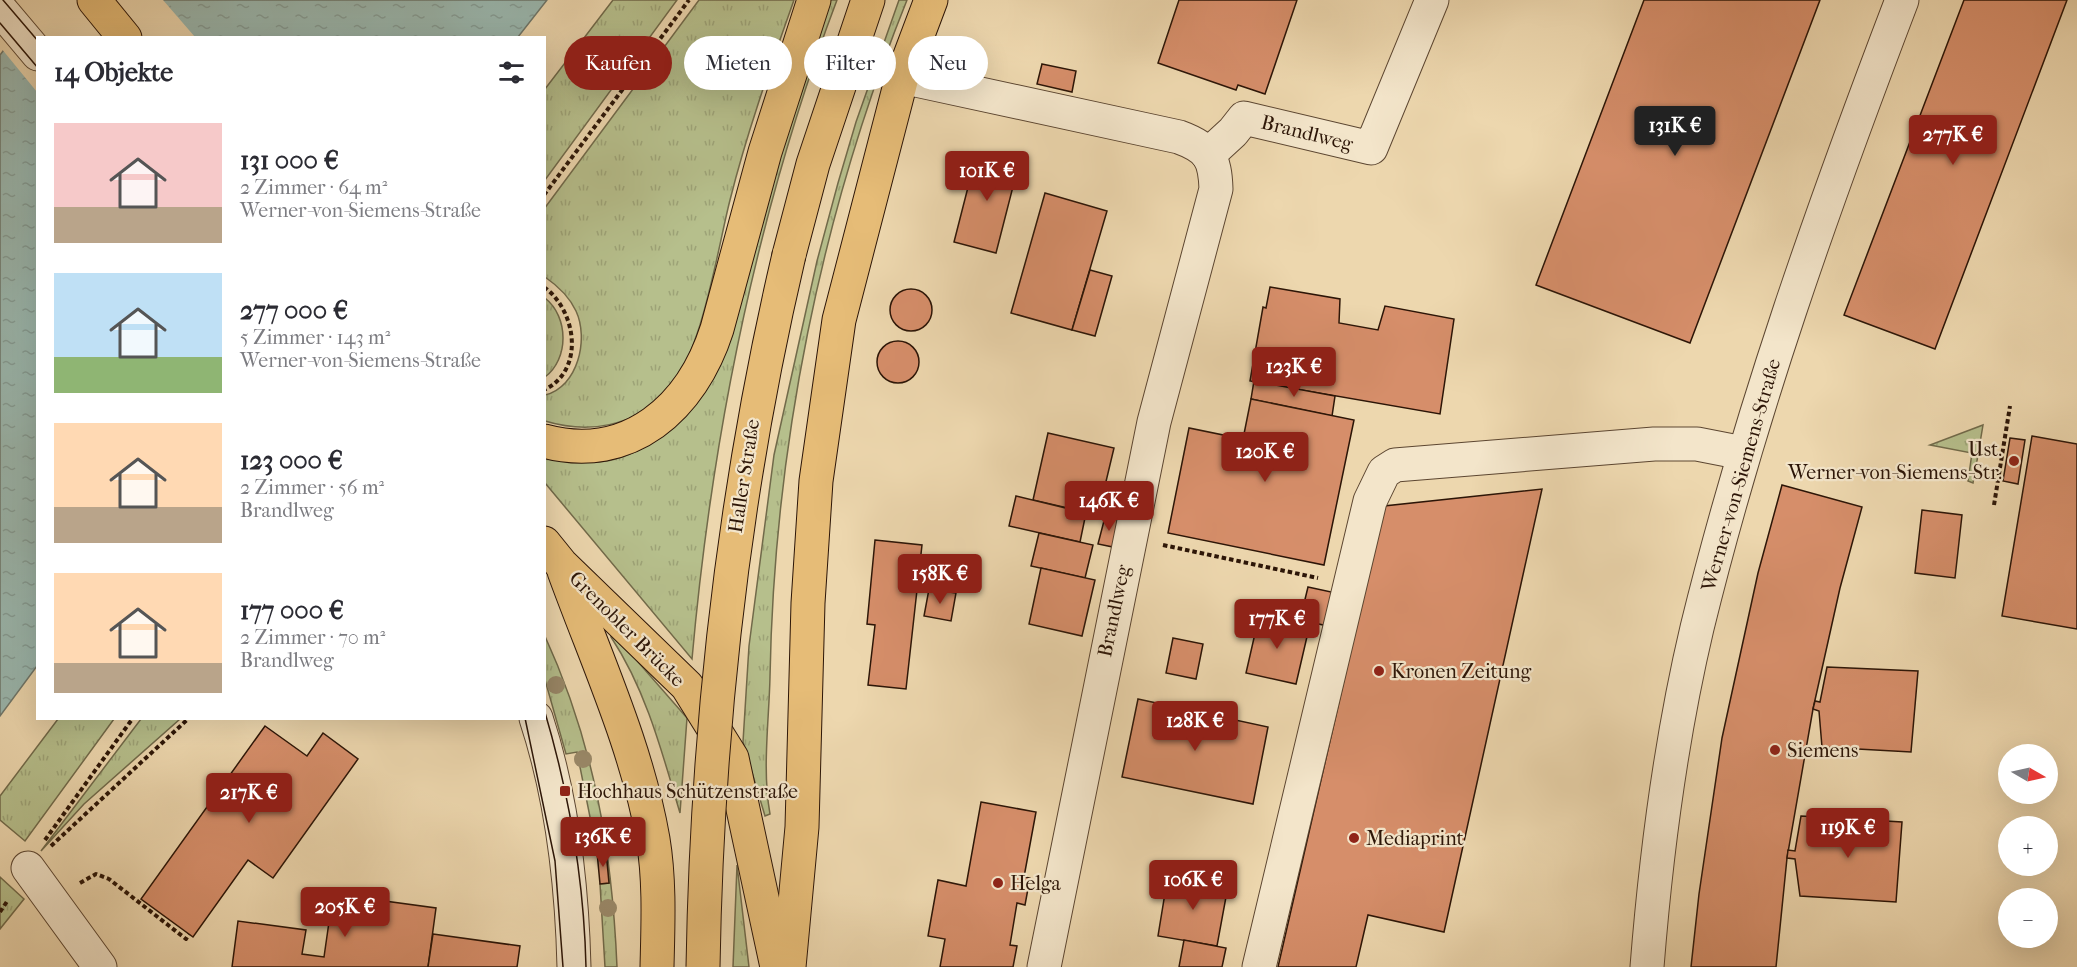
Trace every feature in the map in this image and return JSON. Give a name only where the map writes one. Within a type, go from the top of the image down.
[{"type":"main road","points":[[94,0],[123,36]]},
{"type":"main road","points":[[546,441],[583,447],[623,439],[669,412],[695,377],[714,338],[765,152],[814,0]]},
{"type":"main road","name":"Haller Straße","points":[[703,967],[708,826],[718,679],[743,477],[757,399],[791,244],[813,164],[868,0]]},
{"type":"main road","points":[[789,967],[802,827],[808,603],[816,481],[839,320],[902,77],[931,0]]},
{"type":"main road","name":"Grenobler Brücke","points":[[553,554],[630,751],[648,818],[656,864],[657,958]]},
{"type":"main road","name":"Grenobler Brücke","points":[[553,554],[687,686],[732,758],[777,967]]},
{"type":"street","name":"Brandlweg","points":[[1044,967],[1077,792],[1154,422],[1215,189],[1215,166],[1208,155],[1233,132],[1244,118],[1371,148],[1432,0]]},
{"type":"street","name":"Werner-von-Siemens-Straße","points":[[1647,967],[1665,802],[1697,630],[1743,453],[1824,205],[1902,0]]},
{"type":"street","points":[[0,9],[36,52]]},
{"type":"street","points":[[902,77],[1179,137],[1198,144],[1208,155]]},
{"type":"street","points":[[1259,967],[1370,501],[1384,472],[1395,465],[1654,444],[1697,444],[1743,453]]},
{"type":"street","points":[[536,720],[562,836],[570,893],[574,967]]},
{"type":"street","points":[[28,868],[100,967]]},
{"type":"path","points":[[546,192],[689,0]]},
{"type":"path","points":[[546,289],[565,310],[570,321],[572,343],[571,355],[562,375],[546,388]]},
{"type":"path","points":[[1994,505],[2010,406]]},
{"type":"path","points":[[1158,544],[1320,578]]},
{"type":"path","points":[[28,868],[56,822],[132,720]]},
{"type":"path","points":[[28,868],[187,720]]},
{"type":"path","points":[[89,877],[96,874],[109,879],[186,939],[189,934]]},
{"type":"green space","points":[[613,0],[677,0],[651,36],[585,36]]},
{"type":"green space","points":[[699,0],[794,0],[782,36],[684,36],[684,90],[763,90],[730,200],[699,329],[679,376],[666,393],[639,414],[609,425],[577,427],[546,421],[546,395],[566,382],[573,372],[581,348],[581,335],[580,322],[570,301],[546,278],[546,206],[632,90],[672,90],[672,36]]},
{"type":"green space","points":[[830,0],[837,0],[824,36],[816,36]]},
{"type":"green space","points":[[899,0],[907,0],[894,36],[886,36]]},
{"type":"green space","points":[[564,64],[564,90],[611,90],[546,179],[546,88]]},
{"type":"green space","points":[[804,69],[806,90],[783,160],[761,242],[726,408],[712,491],[692,659],[546,484],[546,456],[579,462],[595,462],[624,457],[668,432]]},
{"type":"green space","points":[[867,90],[874,90],[850,164],[827,248],[792,418],[781,504],[774,591],[766,763],[770,814],[765,816],[743,742],[749,646],[774,455],[817,261]]},
{"type":"green space","points":[[546,299],[553,306],[562,327],[562,349],[553,369],[546,376]]},
{"type":"green space","points":[[1983,425],[1979,449],[1982,450],[1981,455],[1978,455],[1973,483],[1968,481],[1972,453],[1930,445]]},
{"type":"green space","points":[[611,631],[687,718],[680,813],[652,722],[634,678],[611,637]]},
{"type":"green space","points":[[546,639],[576,715],[597,797],[605,839],[611,881],[617,967],[605,967],[600,884],[609,883],[606,851],[597,852],[577,752],[566,754],[546,684]]},
{"type":"green space","points":[[57,720],[113,720],[25,841],[0,820],[0,796]]},
{"type":"green space","points":[[140,720],[179,720],[84,804],[41,851]]},
{"type":"green space","points":[[737,865],[749,967],[733,967]]},
{"type":"green space","points":[[0,877],[24,899],[0,929]]},
{"type":"water","points":[[42,0],[547,0],[519,36],[36,36],[36,667],[0,716],[0,55]]},
{"type":"pier","points":[[38,0],[163,0],[194,36],[36,36],[36,91],[1,48]]},
{"type":"building","points":[[1179,0],[1297,0],[1265,94],[1238,85],[1236,90],[1158,63]]},
{"type":"building","points":[[1644,0],[1820,0],[1690,343],[1536,285]]},
{"type":"building","points":[[1964,0],[2067,0],[1935,349],[1844,315]]},
{"type":"building","points":[[1042,64],[1076,71],[1072,92],[1037,84]]},
{"type":"building","points":[[977,152],[1019,163],[996,253],[954,242]]},
{"type":"building","points":[[1045,193],[1107,211],[1072,330],[1011,313]]},
{"type":"building","points":[[1090,270],[1112,276],[1095,336],[1072,330]]},
{"type":"building","points":[[1270,287],[1340,299],[1339,323],[1378,330],[1385,306],[1454,319],[1440,414],[1250,381],[1263,307],[1266,308]]},
{"type":"building","points":[[911,289],[919,290],[926,295],[931,302],[931,318],[926,325],[919,330],[911,331],[903,330],[896,325],[891,318],[890,310],[891,302],[896,295],[903,290]]},
{"type":"building","points":[[898,341],[906,342],[913,347],[918,354],[918,370],[913,377],[906,382],[898,383],[890,382],[883,377],[878,370],[877,362],[878,354],[883,347],[890,342]]},
{"type":"building","points":[[1254,381],[1335,396],[1332,416],[1251,399]]},
{"type":"building","points":[[1251,399],[1354,420],[1324,565],[1168,533],[1189,428],[1243,439]]},
{"type":"building","points":[[1048,433],[1114,448],[1098,515],[1033,500]]},
{"type":"building","points":[[2032,436],[2077,444],[2077,629],[2002,616]]},
{"type":"building","name":"Ust. Werner-von-Siemens-Str.","points":[[2010,438],[2025,440],[2018,484],[2003,481]]},
{"type":"building","points":[[1782,485],[1862,507],[1840,588],[1813,709],[1787,858],[1776,967],[1691,967],[1699,894],[1722,738],[1758,573]]},
{"type":"building","points":[[1542,489],[1444,932],[1368,915],[1356,967],[1278,967],[1384,506]]},
{"type":"building","points":[[1016,496],[1086,513],[1080,542],[1009,526]]},
{"type":"building","points":[[1922,510],[1962,515],[1955,578],[1915,573]]},
{"type":"building","points":[[1105,517],[1119,520],[1113,547],[1098,544]]},
{"type":"building","points":[[1039,533],[1093,545],[1085,578],[1031,566]]},
{"type":"building","points":[[875,540],[922,545],[906,689],[868,685],[875,625],[867,624]]},
{"type":"building","points":[[1041,568],[1095,580],[1082,636],[1029,624]]},
{"type":"building","points":[[1308,587],[1336,593],[1328,626],[1300,620]]},
{"type":"building","points":[[929,589],[956,593],[951,621],[924,616]]},
{"type":"building","points":[[1259,616],[1309,628],[1296,684],[1246,673]]},
{"type":"building","points":[[1173,638],[1203,644],[1196,679],[1166,673]]},
{"type":"building","points":[[1827,667],[1918,671],[1911,752],[1822,747],[1819,711],[1813,709],[1815,701],[1820,702]]},
{"type":"building","points":[[1138,699],[1268,727],[1253,804],[1122,777]]},
{"type":"building","points":[[265,726],[307,756],[323,733],[358,759],[273,878],[248,860],[193,937],[141,899]]},
{"type":"building","name":"Helga","points":[[981,802],[1036,812],[1024,877],[1030,878],[1025,905],[1017,903],[1010,945],[1017,946],[1013,967],[940,967],[945,939],[928,936],[938,880],[966,886]]},
{"type":"building","points":[[1801,816],[1902,822],[1896,902],[1800,896],[1795,859],[1787,858],[1788,850],[1795,851]]},
{"type":"building","points":[[606,851],[609,883],[600,884],[597,852]]},
{"type":"building","points":[[1168,875],[1228,886],[1217,946],[1158,936]]},
{"type":"building","points":[[333,894],[436,908],[428,967],[232,967],[238,921],[306,930],[302,954],[324,957]]},
{"type":"building","points":[[433,934],[520,946],[517,967],[428,967]]},
{"type":"building","points":[[1184,940],[1226,948],[1222,967],[1179,967]]},
{"type":"tram line","points":[[3,0],[36,39]]},
{"type":"tram line","points":[[0,23],[36,66]]},
{"type":"tram line","points":[[546,716],[574,837],[585,934],[586,967]]},
{"type":"tram line","points":[[525,720],[555,861],[563,967]]},
{"type":"place","name":"Ust. Werner-von-Siemens-Str.","points":[[2014,461]]},
{"type":"place","name":"Kronen Zeitung","points":[[1379,671]]},
{"type":"place","name":"Siemens","points":[[1775,750]]},
{"type":"place","name":"Hochhaus Schützenstraße","points":[[565,791]]},
{"type":"place","name":"Mediaprint","points":[[1354,838]]},
{"type":"place","name":"Helga","points":[[998,883]]}]
